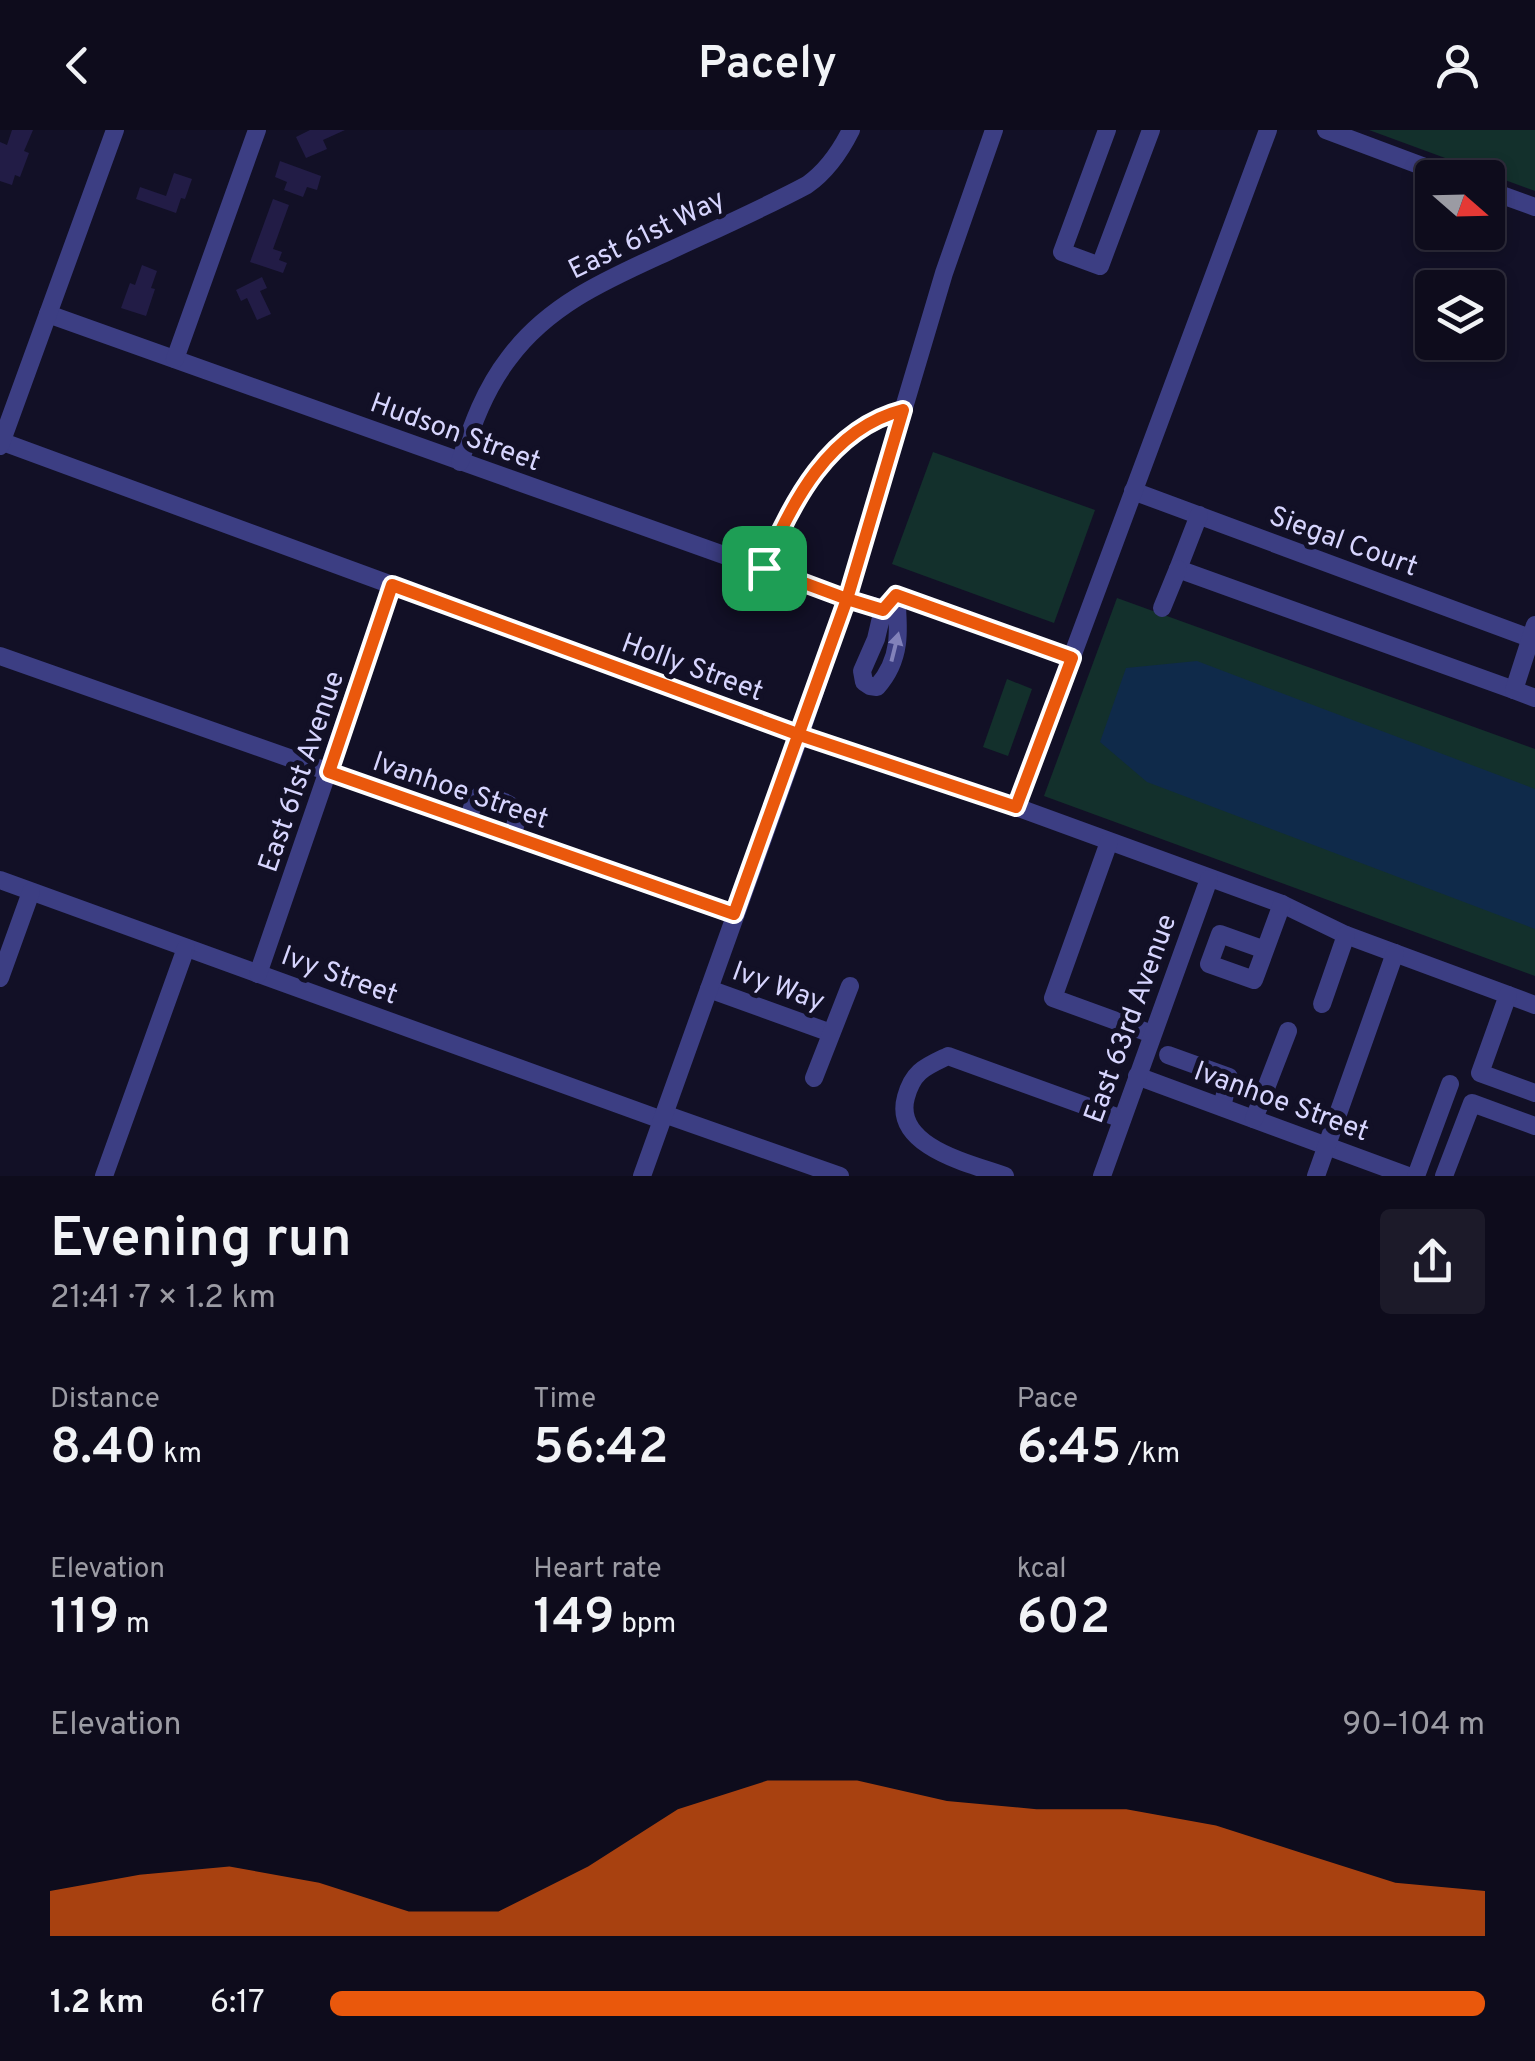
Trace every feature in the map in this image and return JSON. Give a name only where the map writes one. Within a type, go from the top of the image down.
[{"type":"street","points":[[1,443],[114,130]]},
{"type":"street","points":[[175,359],[257,130]]},
{"type":"street","name":"East 61st Way","points":[[460,462],[490,386],[517,348],[543,321],[604,281],[807,186],[840,151],[851,130]]},
{"type":"street","points":[[642,1176],[847,599],[944,272],[994,130]]},
{"type":"street","points":[[1107,130],[1062,252],[1100,266],[1151,130]]},
{"type":"street","points":[[1016,807],[1268,130]]},
{"type":"street","points":[[1326,130],[1415,163]]},
{"type":"street","points":[[1505,196],[1535,207]]},
{"type":"street","name":"Hudson Street","points":[[48,314],[847,599],[890,602],[1072,658]]},
{"type":"street","points":[[764,568],[798,498],[836,449],[871,421],[903,410]]},
{"type":"street","name":"Holly Street","points":[[1,443],[800,735],[1016,807],[1282,904],[1346,935],[1535,1005]]},
{"type":"street","name":"Siegal Court","points":[[1134,491],[1533,635]]},
{"type":"street","points":[[1162,608],[1199,516]]},
{"type":"street","points":[[1178,569],[1535,698]]},
{"type":"street","name":"East 61st Avenue","points":[[258,974],[392,585]]},
{"type":"street","points":[[1514,690],[1533,635]]},
{"type":"street","name":"Ivanhoe Street","points":[[0,656],[734,914]]},
{"type":"street","points":[[468,821],[474,802],[480,795],[486,795],[516,809],[518,817],[512,836]]},
{"type":"street","points":[[1109,842],[1052,998],[1152,1034]]},
{"type":"street","name":"East 63rd Avenue","points":[[1102,1176],[1209,879]]},
{"type":"street","name":"Ivy Street","points":[[0,880],[663,1117],[840,1176]]},
{"type":"street","points":[[0,978],[31,892]]},
{"type":"street","points":[[1265,950],[1282,904]]},
{"type":"street","points":[[1322,1004],[1346,935]]},
{"type":"street","points":[[104,1176],[186,948]]},
{"type":"street","points":[[1316,1176],[1395,953]]},
{"type":"street","points":[[814,1078],[850,986]]},
{"type":"street","name":"Ivy Way","points":[[709,989],[830,1033]]},
{"type":"street","points":[[1508,994],[1480,1072],[1535,1093]]},
{"type":"street","points":[[1254,1119],[1288,1030]]},
{"type":"street","points":[[1168,1055],[1229,1077],[1222,1107]]},
{"type":"street","points":[[1005,1176],[928,1147],[909,1126],[903,1113],[904,1103],[910,1083],[921,1069],[948,1056],[1122,1119]]},
{"type":"street","name":"Ivanhoe Street","points":[[1137,1076],[1326,1145],[1365,1168],[1408,1176]]},
{"type":"street","points":[[1416,1176],[1450,1084]]},
{"type":"street","points":[[1444,1176],[1472,1103],[1535,1126]]},
{"type":"green space","points":[[1369,130],[1535,130],[1535,191],[1505,180],[1505,160],[1451,160]]},
{"type":"green space","points":[[933,452],[1095,510],[1054,623],[892,564]]},
{"type":"green space","points":[[1117,598],[1535,749],[1535,976],[1044,796]]},
{"type":"green space","points":[[1007,679],[1032,689],[1008,756],[983,747]]},
{"type":"water","points":[[1197,661],[1535,789],[1535,929],[1147,782],[1100,742],[1126,668]]},
{"type":"building","points":[[12,130],[33,130],[24,151],[29,153],[20,177],[15,175],[12,185],[0,181],[0,142],[7,145]]},
{"type":"building","points":[[310,130],[345,130],[323,140],[327,149],[306,158],[296,137]]},
{"type":"building","points":[[280,161],[321,176],[317,190],[307,187],[303,197],[284,190],[287,182],[275,177]]},
{"type":"building","points":[[174,173],[192,179],[176,213],[136,199],[140,187],[166,196]]},
{"type":"building","points":[[273,199],[289,205],[273,249],[282,252],[279,260],[287,263],[283,273],[250,262]]},
{"type":"building","points":[[142,265],[157,271],[146,316],[121,308]]},
{"type":"building","points":[[262,277],[267,288],[260,291],[271,314],[257,320],[247,298],[241,301],[236,290]]},
{"type":"route","points":[[764,568],[798,498],[836,449],[871,421],[903,410],[847,599],[883,610],[896,595],[1072,658],[1016,807],[800,735],[392,585],[329,772],[734,914],[800,735],[847,599],[764,568]]}]
